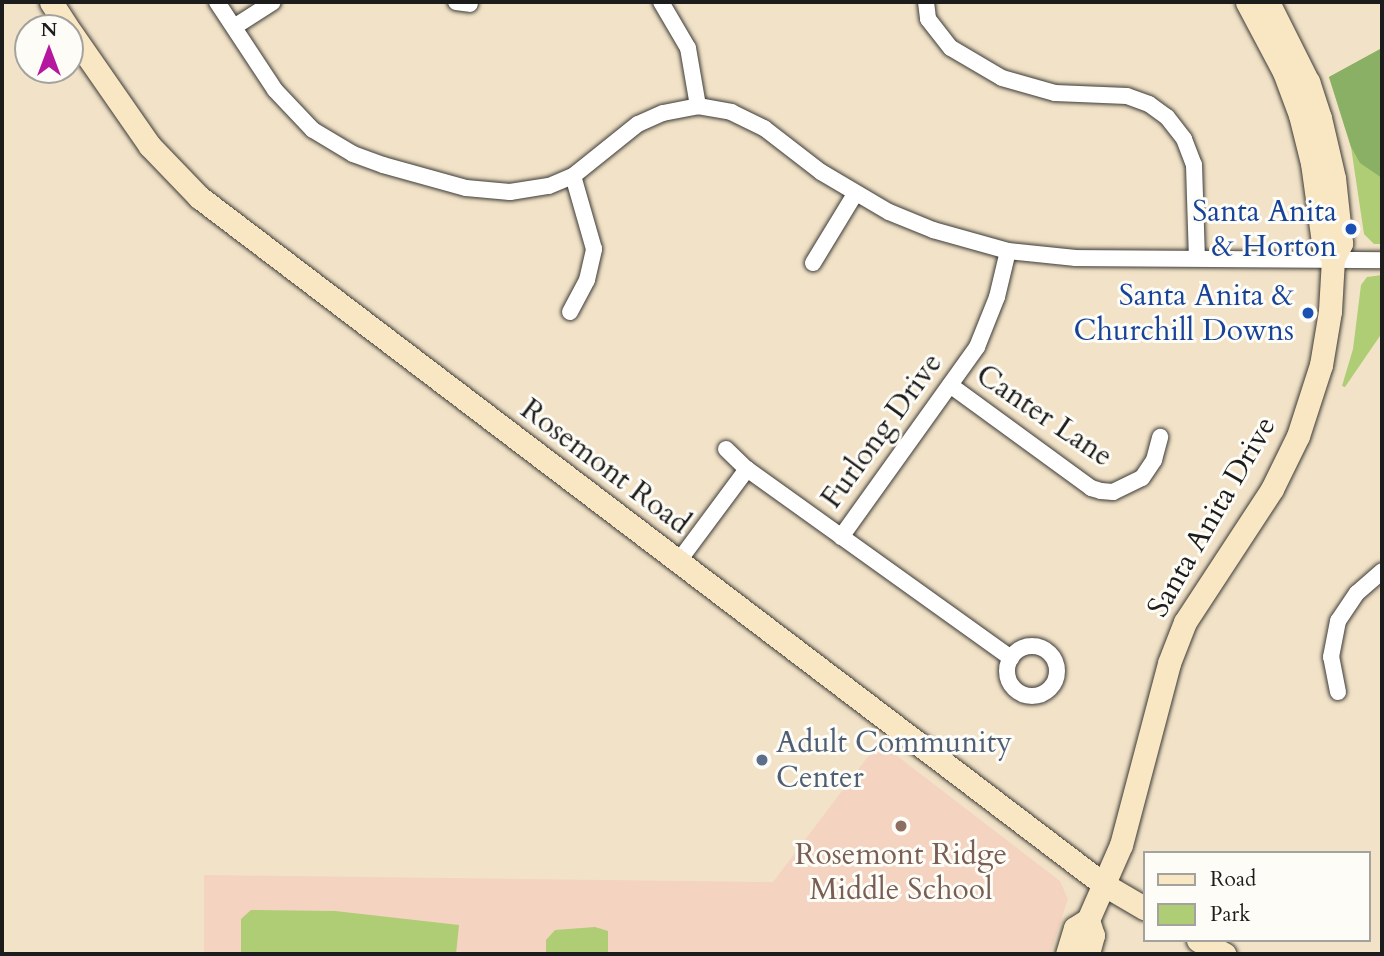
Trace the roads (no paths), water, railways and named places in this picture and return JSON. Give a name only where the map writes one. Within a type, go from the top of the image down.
[{"type":"main road","name":"Santa Anita Drive","points":[[1247,2],[1284,72],[1297,108],[1312,163],[1323,242],[1333,259]]},
{"type":"main road","name":"Santa Anita Drive","points":[[1088,920],[1128,824],[1169,663],[1185,622],[1258,513],[1298,436],[1321,365],[1330,312],[1333,259],[1340,243],[1334,178],[1320,118],[1273,4]]},
{"type":"main road","name":"Rosemont Road","points":[[84,51],[150,146],[199,197],[1103,884],[1142,907]]},
{"type":"main road","points":[[1067,954],[1075,928],[1088,920],[1093,935],[1088,954]]},
{"type":"main road","points":[[1203,942],[1224,954]]},
{"type":"street","points":[[217,2],[275,90],[313,130],[353,154],[416,176],[483,191],[534,190],[573,176],[638,124],[661,113],[698,106],[731,112],[764,128],[855,194],[933,230],[1008,251],[1076,258],[1382,260]]},
{"type":"street","points":[[234,27],[273,2]]},
{"type":"street","points":[[661,2],[688,48],[698,106]]},
{"type":"street","points":[[926,2],[928,19],[943,40],[976,65],[1002,78],[1055,93],[1127,96],[1149,104],[1167,117],[1184,138],[1194,165],[1197,258]]},
{"type":"street","points":[[570,313],[587,280],[594,249],[573,176]]},
{"type":"street","points":[[813,263],[855,194]]},
{"type":"street","name":"Furlong Drive","points":[[726,449],[747,469],[841,537],[977,346],[989,321],[1008,251]]},
{"type":"street","name":"Canter Lane","points":[[950,385],[1091,488],[1101,491],[1114,492],[1142,478],[1154,460],[1160,438]]},
{"type":"street","points":[[678,562],[747,469]]},
{"type":"street","points":[[841,537],[1010,658]]},
{"type":"street","points":[[1338,692],[1331,657],[1338,621],[1357,593],[1382,571]]},
{"type":"place","name":"Santa Anita & Horton","points":[[1351,229]]},
{"type":"place","name":"Santa Anita & Churchill Downs","points":[[1308,313]]},
{"type":"place","name":"Adult Community Center","points":[[762,760]]},
{"type":"place","name":"Rosemont Ridge Middle School","points":[[901,826]]}]
